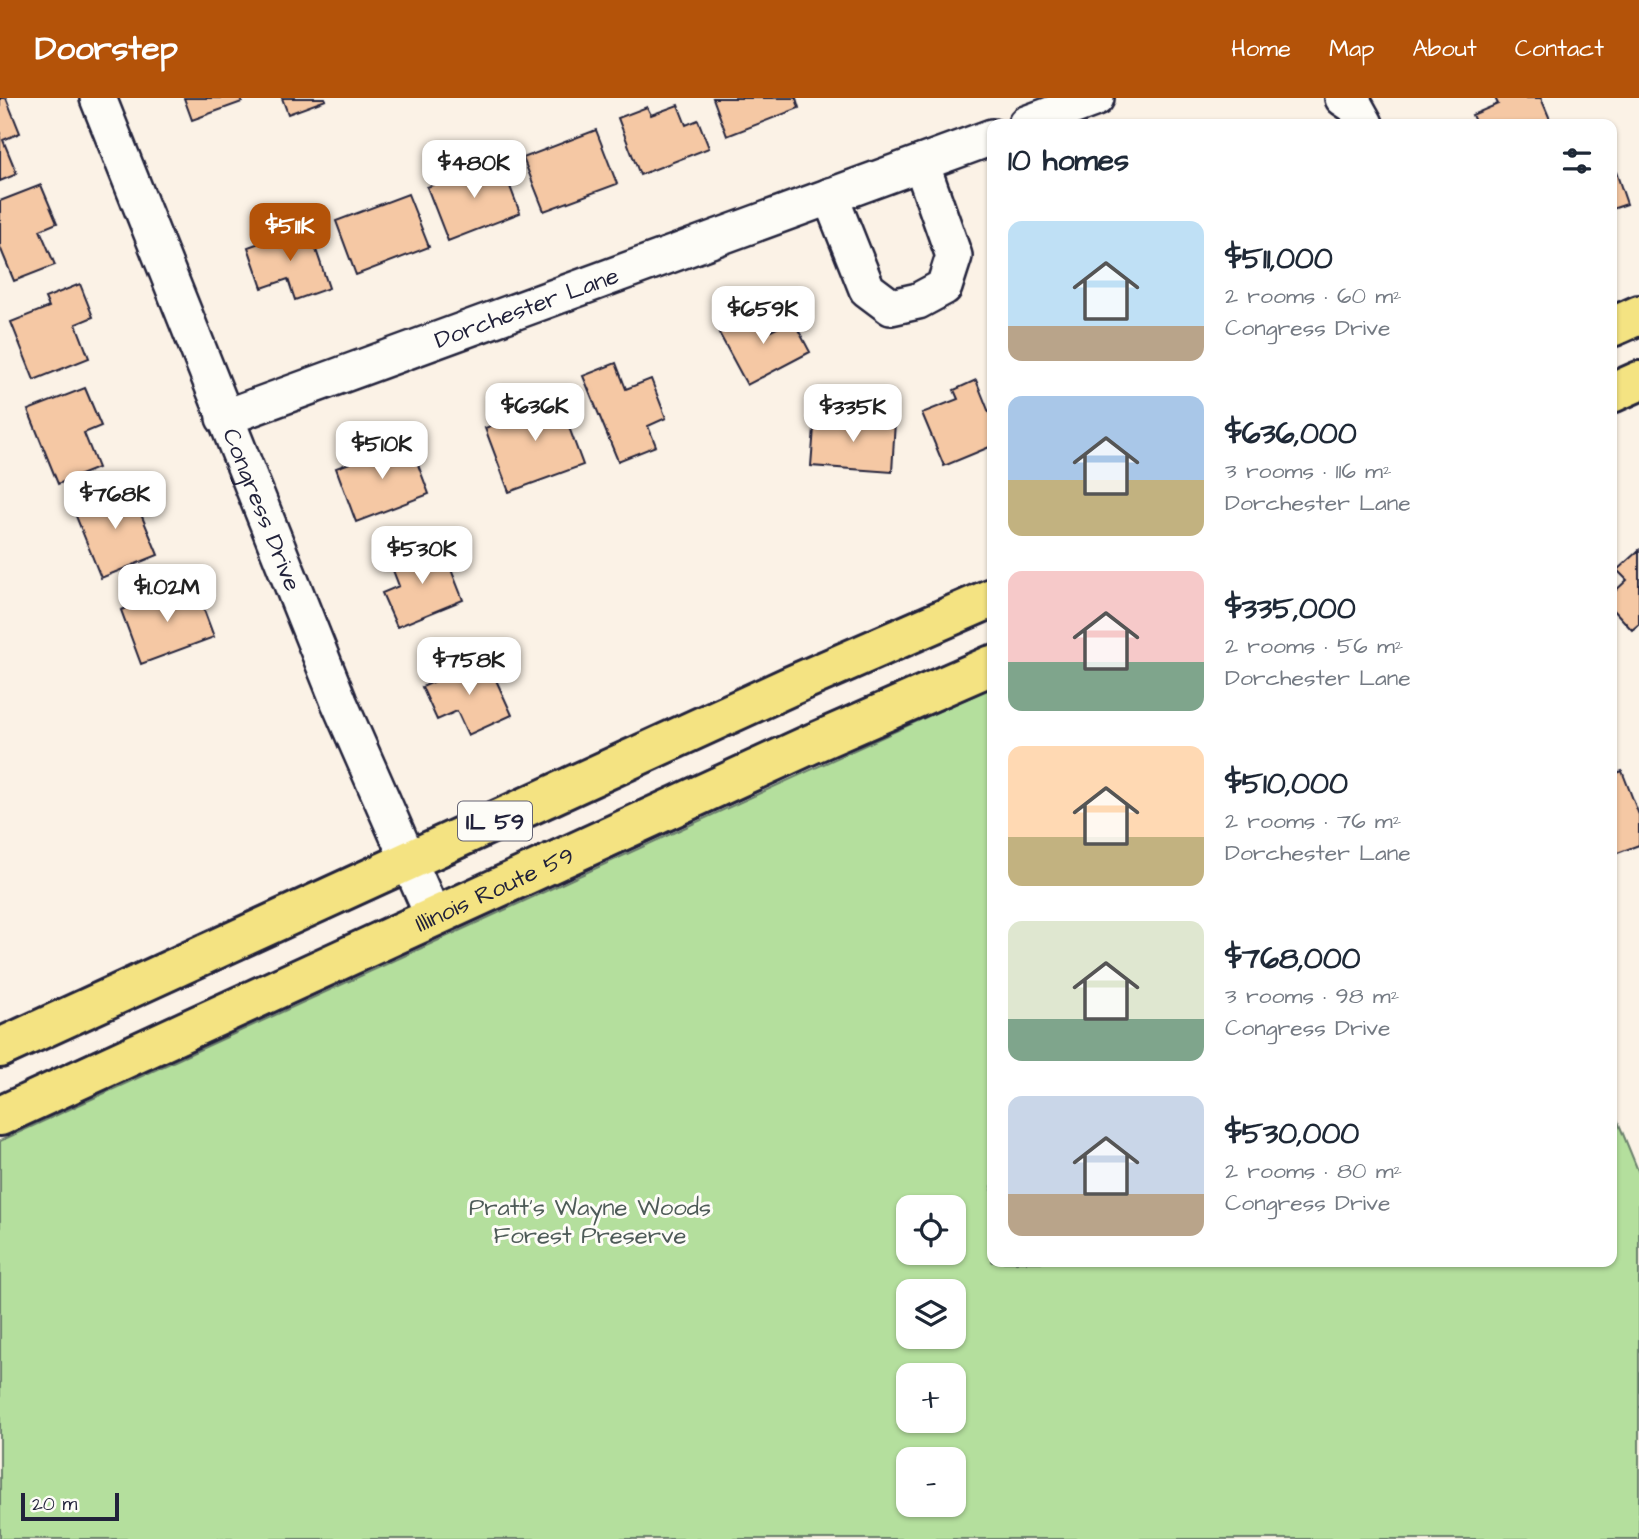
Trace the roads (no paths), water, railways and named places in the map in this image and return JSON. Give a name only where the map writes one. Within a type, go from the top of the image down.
[{"type":"main road","points":[[1617,325],[1639,315]]},
{"type":"main road","points":[[1617,391],[1639,381]]},
{"type":"main road","name":"IL 59","points":[[0,1048],[788,687],[987,600]]},
{"type":"main road","name":"Illinois Route 59","points":[[0,1116],[809,745],[987,668]]},
{"type":"street","name":"Congress Drive","points":[[98,98],[223,418],[407,860],[433,916]]},
{"type":"street","points":[[1040,119],[1097,98]]},
{"type":"street","points":[[1343,98],[1355,106],[1362,119]]},
{"type":"street","name":"Dorchester Lane","points":[[223,418],[987,139]]},
{"type":"street","points":[[830,196],[867,289],[891,307],[918,301],[944,287],[954,256],[921,163]]},
{"type":"park label","name":"Pratt’s Wayne Woods Forest Preserve","points":[[590,1221]]}]
